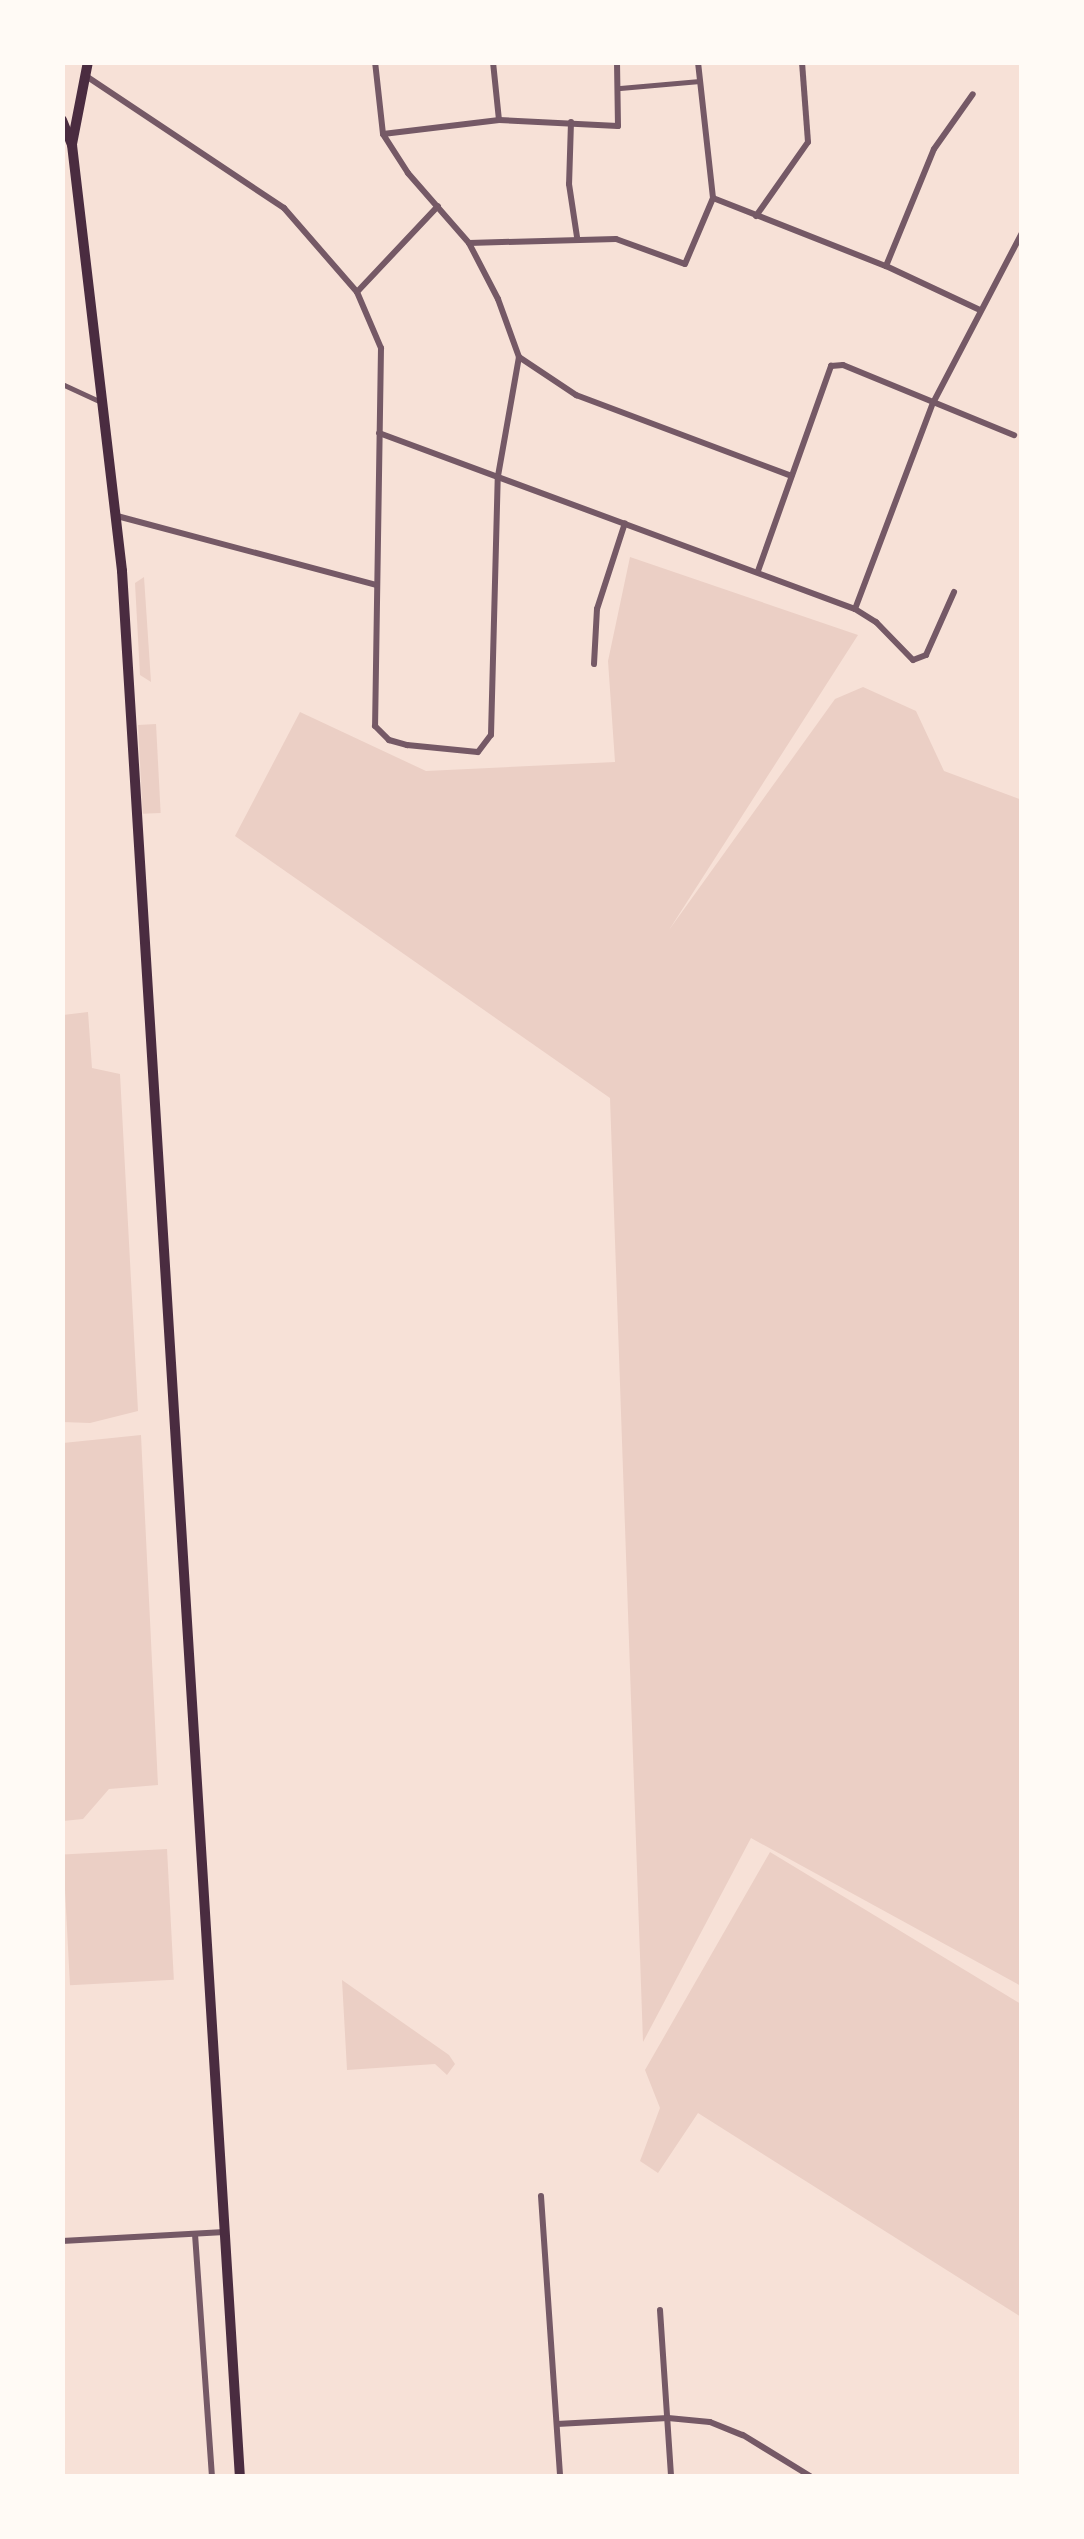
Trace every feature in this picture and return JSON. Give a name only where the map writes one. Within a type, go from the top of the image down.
[{"type":"main road","points":[[72,145],[88,62]]},
{"type":"main road","points":[[62,120],[72,145],[117,516],[240,2476]]},
{"type":"street","points":[[86,76],[284,208],[357,292],[381,342],[375,726],[398,743],[468,753],[484,750],[491,735],[498,476],[519,357],[498,299],[469,243],[408,173],[383,134],[375,62]]},
{"type":"street","points":[[493,62],[499,120]]},
{"type":"street","points":[[383,134],[499,120],[620,124],[617,62]]},
{"type":"street","points":[[469,243],[577,237],[625,240],[682,266],[713,198],[698,62]]},
{"type":"street","points":[[756,216],[808,142],[802,62]]},
{"type":"street","points":[[620,88],[700,81]]},
{"type":"street","points":[[886,266],[934,149],[973,94]]},
{"type":"street","points":[[571,122],[568,184],[577,237]]},
{"type":"street","points":[[713,198],[886,266],[978,310]]},
{"type":"street","points":[[357,292],[438,206]]},
{"type":"street","points":[[855,609],[933,403],[978,310],[1022,233]]},
{"type":"street","points":[[519,357],[586,399],[791,476]]},
{"type":"street","points":[[758,570],[830,367],[843,365],[1014,435]]},
{"type":"street","points":[[62,384],[104,403]]},
{"type":"street","points":[[380,432],[855,609],[876,622],[908,657],[917,660],[926,655],[954,592]]},
{"type":"street","points":[[117,516],[376,585]]},
{"type":"street","points":[[594,664],[597,609],[625,523]]},
{"type":"street","points":[[541,2196],[560,2476]]},
{"type":"street","points":[[62,2241],[225,2232]]},
{"type":"street","points":[[195,2234],[212,2476]]},
{"type":"street","points":[[660,2310],[671,2476]]},
{"type":"street","points":[[557,2424],[668,2418],[710,2422],[743,2435],[810,2476]]},
{"type":"shaded area","points":[[630,557],[858,635],[669,930],[835,699],[863,687],[916,711],[944,771],[1022,800],[1021,1986],[751,1838],[643,2042],[610,1098],[235,836],[300,712],[426,771],[615,762],[608,661]]},
{"type":"shaded area","points":[[144,577],[151,682],[140,675],[135,583]]},
{"type":"shaded area","points":[[156,724],[161,813],[143,814],[138,725]]},
{"type":"shaded area","points":[[88,1012],[92,1068],[120,1074],[138,1411],[90,1423],[62,1422],[63,1015]]},
{"type":"shaded area","points":[[141,1435],[158,1785],[109,1789],[83,1819],[63,1821],[63,1443]]},
{"type":"shaded area","points":[[167,1849],[174,1980],[70,1985],[63,1854]]},
{"type":"shaded area","points":[[770,1852],[1021,2004],[1021,2317],[698,2113],[658,2173],[640,2161],[660,2108],[645,2070]]},
{"type":"shaded area","points":[[342,1980],[449,2055],[455,2064],[447,2075],[435,2064],[347,2070]]}]
